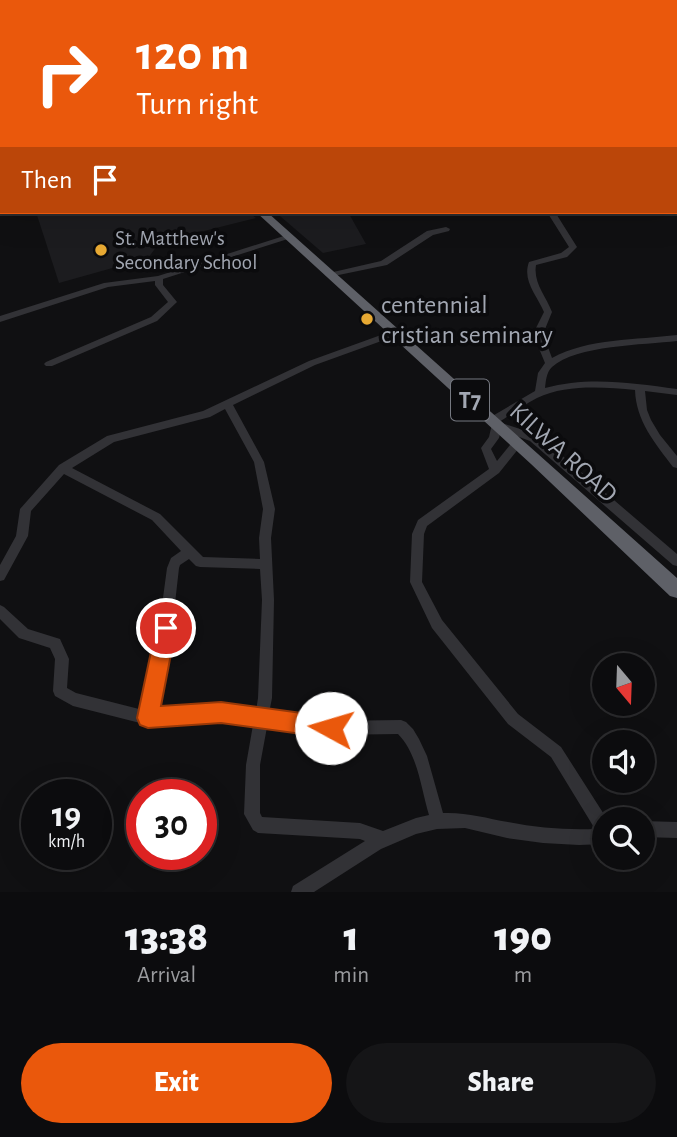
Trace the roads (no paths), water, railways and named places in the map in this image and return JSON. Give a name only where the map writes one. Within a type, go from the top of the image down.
[{"type":"highway","name":"KILWA ROAD","points":[[263,214],[677,590]]},
{"type":"street","points":[[550,364],[538,334],[548,312],[530,278],[530,269],[532,264],[564,255],[573,247],[552,214]]},
{"type":"street","points":[[329,275],[384,263],[430,233],[446,229]]},
{"type":"street","points":[[0,319],[107,285],[159,278],[290,237]]},
{"type":"street","points":[[49,364],[154,319],[167,310],[173,302],[159,285],[159,278]]},
{"type":"street","points":[[0,576],[22,536],[26,509],[63,468],[111,439],[206,414],[312,363],[395,333]]},
{"type":"street","points":[[540,393],[543,374],[550,364],[586,350],[677,338]]},
{"type":"street","points":[[495,423],[540,393],[581,386],[640,387],[677,392]]},
{"type":"street","points":[[640,387],[640,408],[646,423],[677,464]]},
{"type":"street","points":[[227,404],[251,444],[269,509],[265,698],[259,720],[252,778],[252,814],[258,825],[360,831],[382,839]]},
{"type":"street","points":[[495,423],[494,438],[486,449],[495,470]]},
{"type":"street","points":[[495,423],[534,438],[677,561]]},
{"type":"street","points":[[518,443],[495,470],[422,523],[418,534],[416,582],[446,638],[513,719],[556,752],[592,810]]},
{"type":"street","points":[[63,468],[144,508],[189,552],[207,564],[266,564]]},
{"type":"street","points":[[148,718],[160,665],[173,568],[175,562],[189,552]]},
{"type":"street","points":[[0,611],[24,634],[55,643],[60,651],[60,691],[65,696],[148,718],[207,712],[331,728],[401,727],[410,733],[416,745],[438,821]]},
{"type":"street","points":[[299,892],[382,839],[438,821],[462,820],[559,838],[592,837]]},
{"type":"street","points":[[655,829],[677,830]]},
{"type":"place","name":"St. Matthew's Secondary School","points":[[101,250]]},
{"type":"place","name":"centennial cristian seminary","points":[[367,319]]}]
